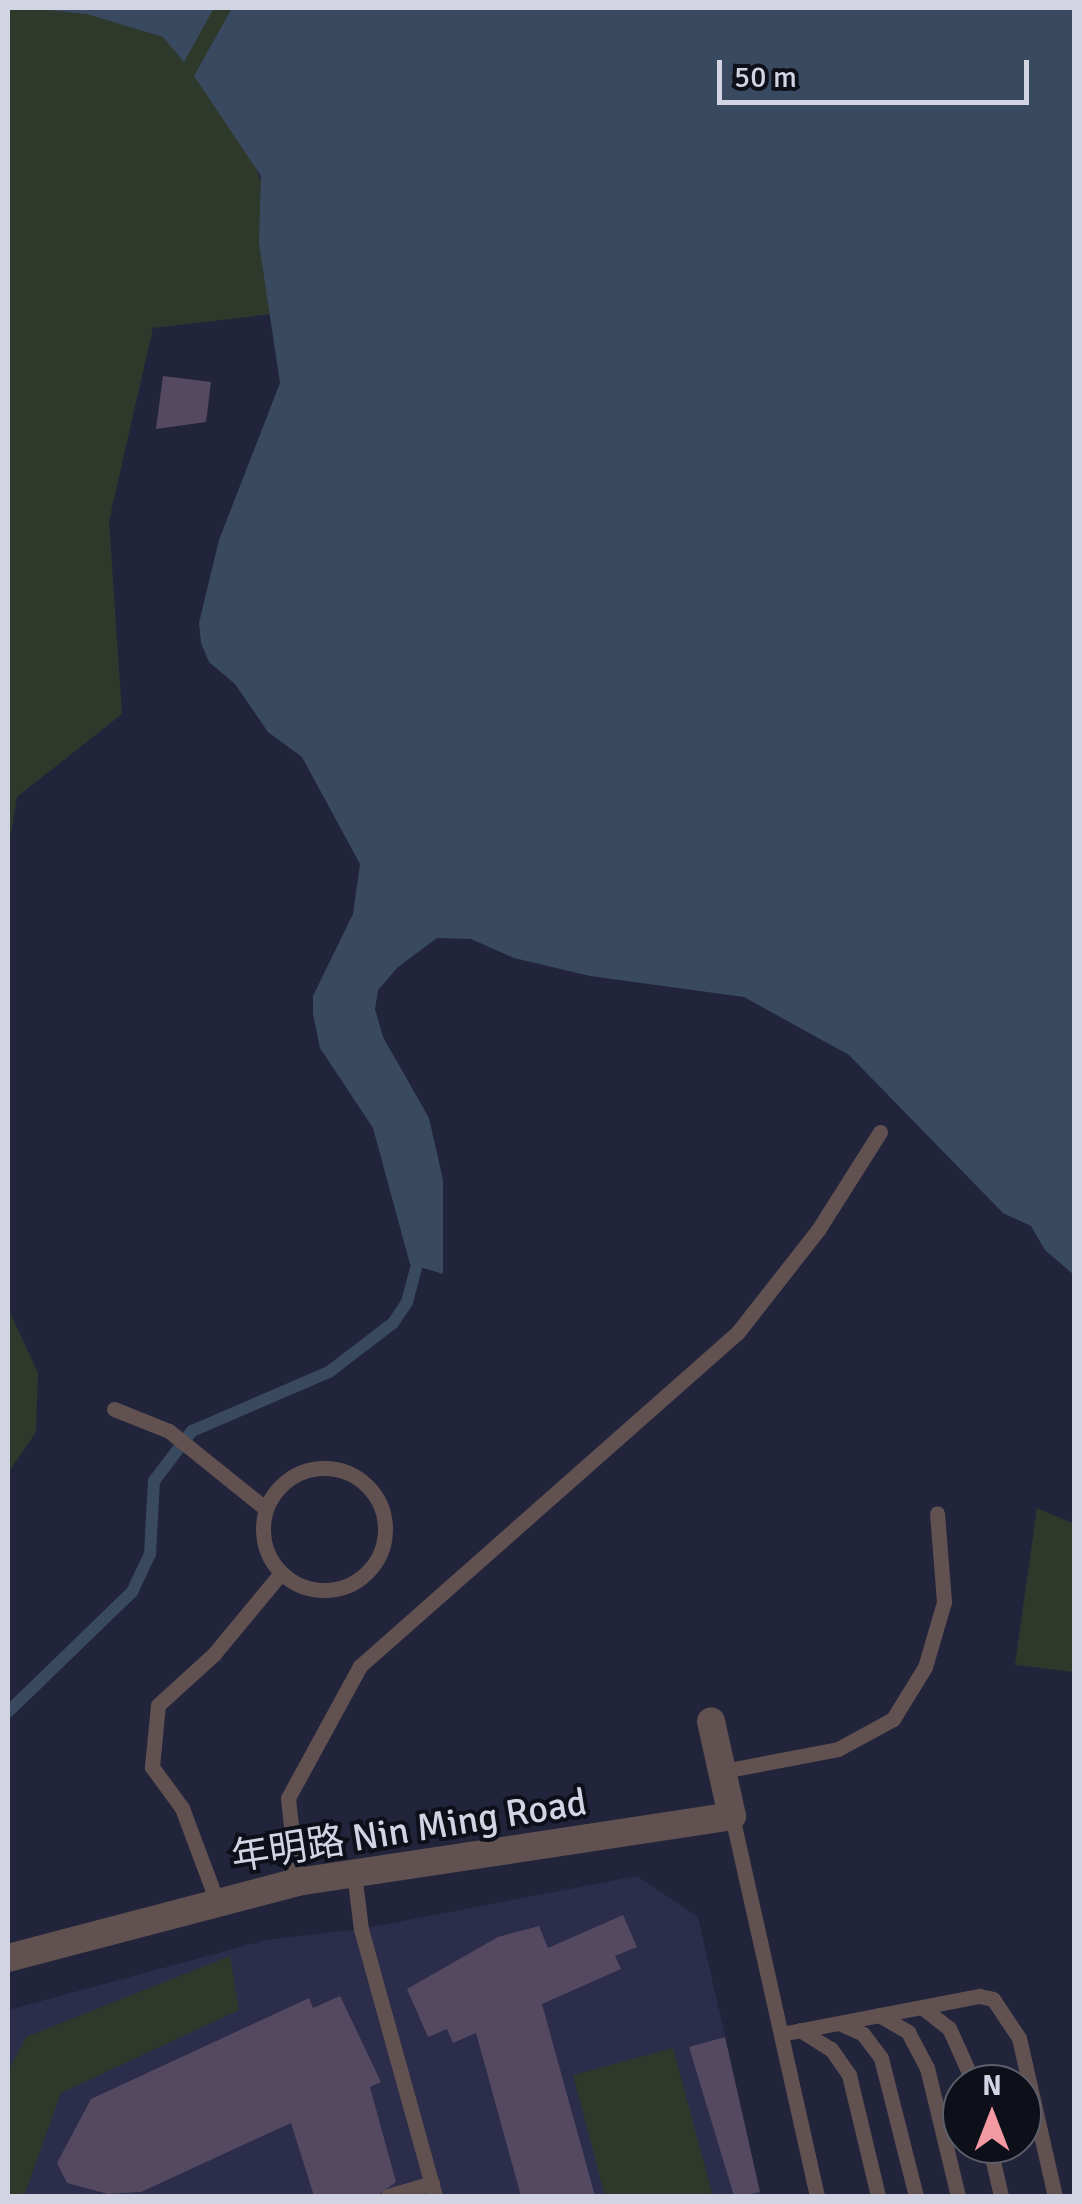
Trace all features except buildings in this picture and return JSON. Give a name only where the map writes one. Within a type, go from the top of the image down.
[{"type":"street","points":[[711,1721],[732,1816]]},
{"type":"street","name":"年明路 Nin Ming Road","points":[[8,1958],[216,1900],[297,1882],[732,1816]]},
{"type":"lane","points":[[297,1882],[288,1798],[360,1666],[738,1332],[818,1230],[880,1132]]},
{"type":"lane","points":[[114,1409],[184,1443],[266,1509]]},
{"type":"lane","points":[[322,1469],[353,1475],[381,1506],[383,1546],[358,1580],[318,1590],[281,1572],[264,1543],[266,1509],[292,1477],[322,1469]]},
{"type":"lane","points":[[723,1771],[838,1749],[894,1719],[925,1668],[944,1602],[937,1513]]},
{"type":"lane","points":[[216,1900],[182,1808],[152,1766],[158,1705],[224,1643],[281,1572]]},
{"type":"lane","points":[[732,1816],[817,2196]]},
{"type":"lane","points":[[354,1873],[361,1928],[433,2190],[388,2196]]},
{"type":"lane","points":[[781,2034],[979,1996],[1007,2012],[1055,2196]]},
{"type":"lane","points":[[919,2008],[950,2028],[965,2064]]},
{"type":"lane","points":[[879,2015],[899,2024],[923,2058],[958,2196]]},
{"type":"lane","points":[[837,2023],[863,2034],[881,2058],[916,2196]]},
{"type":"lane","points":[[800,2030],[831,2049],[849,2075],[878,2196]]},
{"type":"lane","points":[[994,2164],[1001,2196]]},
{"type":"shaded area","points":[[29,8],[214,8],[184,62],[163,37],[87,14]]},
{"type":"shaded area","points":[[232,8],[1074,8],[1074,1275],[1045,1250],[1031,1226],[1003,1213],[849,1055],[744,997],[590,976],[514,958],[471,939],[437,938],[398,967],[378,990],[375,1009],[383,1037],[429,1118],[443,1180],[443,1274],[410,1264],[373,1128],[320,1048],[313,1014],[313,996],[353,914],[360,864],[302,757],[268,732],[235,684],[209,662],[201,643],[199,623],[219,540],[280,383],[259,243],[261,176],[194,76]]},
{"type":"shaded area","points":[[637,1876],[698,1917],[761,2196],[8,2196],[8,2010],[266,1940],[361,1929]]},
{"type":"green space","points":[[8,8],[258,8],[254,163],[264,189],[259,243],[272,314],[153,328],[109,521],[122,714],[17,797],[8,851]]},
{"type":"green space","points":[[8,1308],[38,1373],[36,1432],[8,1473]]},
{"type":"green space","points":[[1037,1508],[1074,1524],[1074,1672],[1015,1665]]},
{"type":"green space","points":[[230,1956],[239,2010],[61,2093],[24,2196],[8,2196],[8,2071],[26,2037]]},
{"type":"green space","points":[[673,2048],[713,2196],[605,2196],[573,2075]]},
{"type":"waterway","points":[[8,1712],[132,1592],[150,1554],[154,1481],[192,1431],[329,1372],[393,1323],[407,1302],[420,1253]]}]
